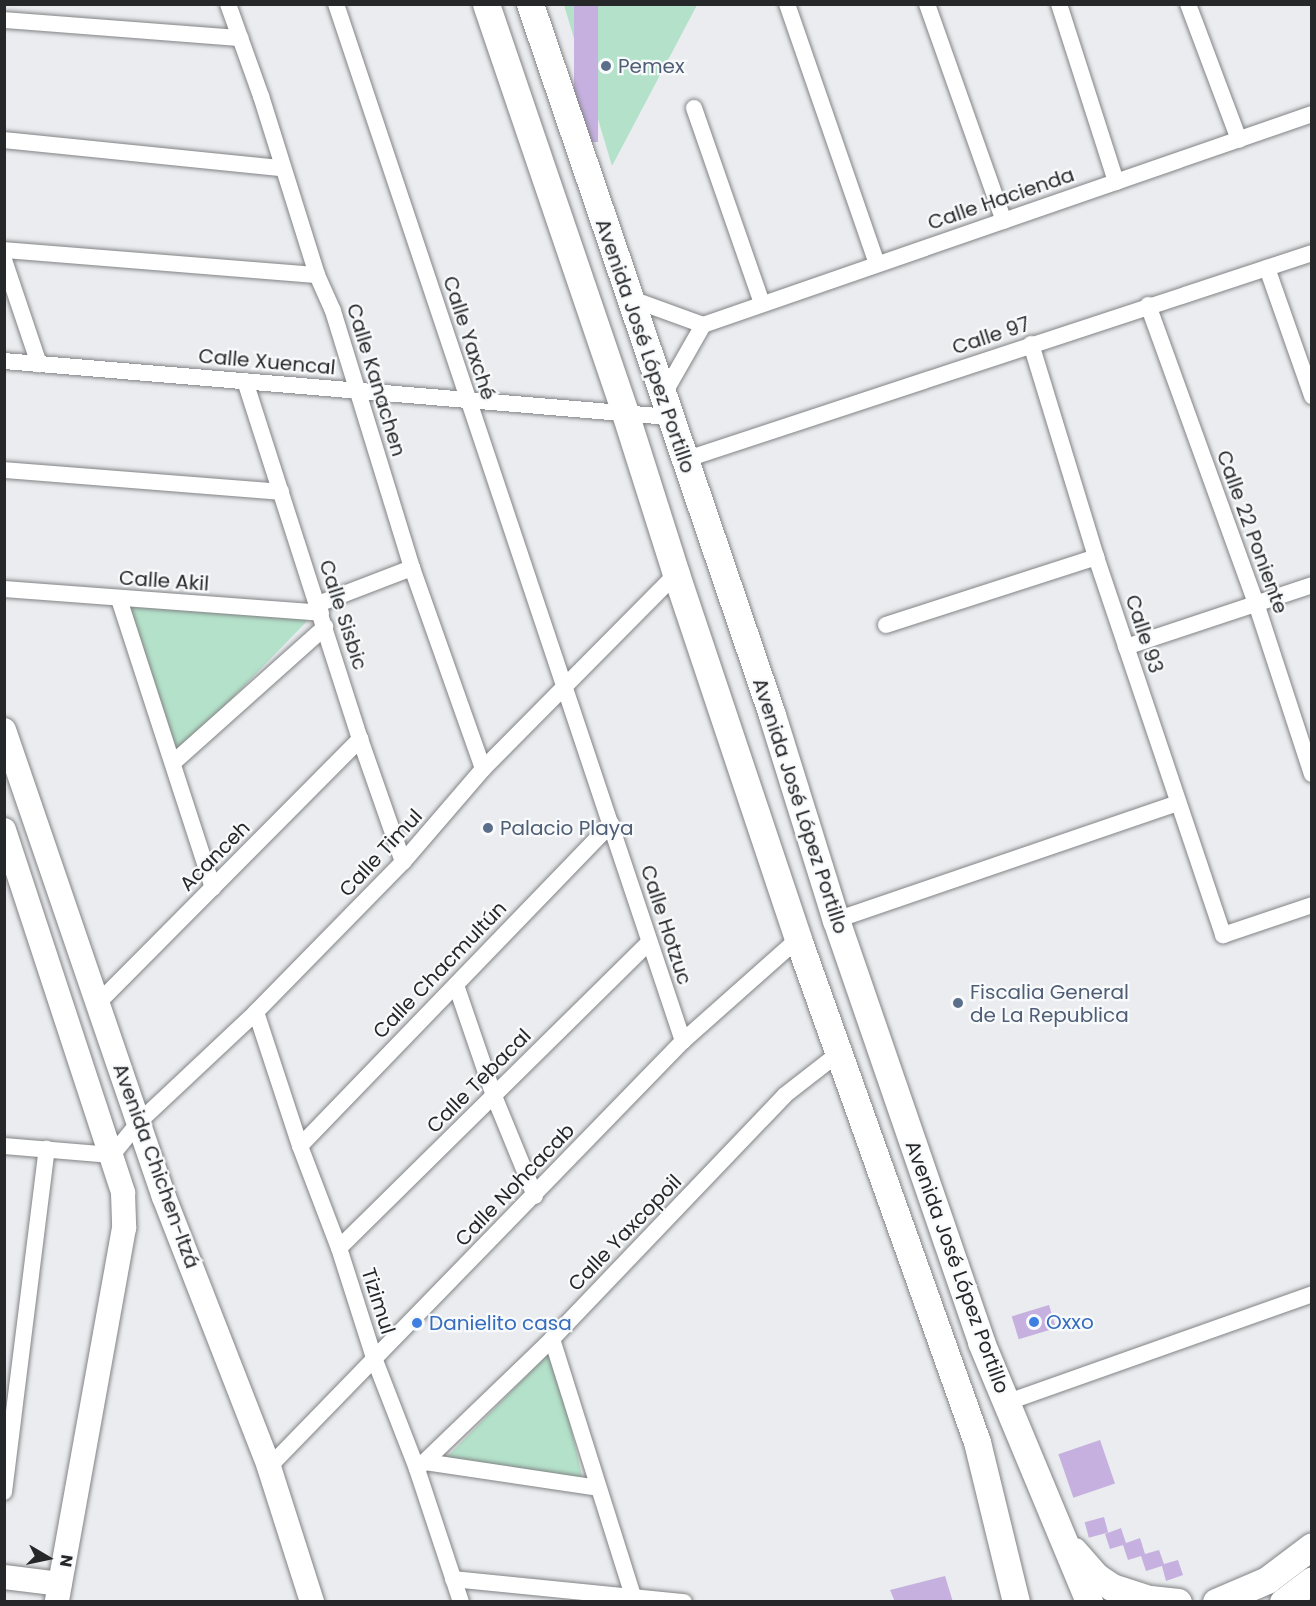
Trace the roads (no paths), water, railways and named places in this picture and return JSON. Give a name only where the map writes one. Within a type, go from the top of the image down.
[{"type":"main road","name":"Avenida José López Portillo","points":[[486,4],[625,413],[676,574],[798,939],[977,1442],[1016,1602]]},
{"type":"main road","name":"Avenida José López Portillo","points":[[530,4],[772,715],[836,920],[981,1342],[1059,1535],[1089,1602]]},
{"type":"main road","name":"Avenida Chichen-Itzá","points":[[4,730],[153,1165],[268,1467],[312,1602]]},
{"type":"main road","name":"Avenida Chichen-Itzá","points":[[4,830],[112,1155],[121,1189],[123,1228],[59,1593]]},
{"type":"main road","points":[[121,1189],[131,1176],[153,1165]]},
{"type":"main road","points":[[1059,1535],[1097,1577],[1113,1587],[1150,1599],[1178,1602]]},
{"type":"main road","points":[[1216,1602],[1267,1580],[1311,1546]]},
{"type":"main road","points":[[4,1577],[59,1593]]},
{"type":"main road","points":[[1283,1602],[1311,1580]]},
{"type":"main road","points":[[1299,1602],[1311,1597]]},
{"type":"street","name":"Calle Kanachen","points":[[228,4],[317,275],[333,311],[412,568],[483,769]]},
{"type":"street","name":"Calle Yaxché","points":[[336,4],[467,400],[565,685]]},
{"type":"street","points":[[787,4],[877,264]]},
{"type":"street","points":[[927,4],[1004,221]]},
{"type":"street","points":[[1059,4],[1116,182]]},
{"type":"street","points":[[1188,4],[1239,140]]},
{"type":"street","points":[[4,20],[240,38]]},
{"type":"street","points":[[694,108],[762,303]]},
{"type":"street","name":"Calle Hacienda","points":[[703,325],[1311,114]]},
{"type":"street","points":[[4,140],[282,168]]},
{"type":"street","points":[[4,250],[317,275]]},
{"type":"street","name":"Calle 97","points":[[684,460],[1311,253]]},
{"type":"street","points":[[4,260],[39,364]]},
{"type":"street","points":[[1267,268],[1311,396]]},
{"type":"street","points":[[630,298],[703,325],[666,407]]},
{"type":"street","name":"Calle 22 Poniente","points":[[1148,305],[1256,603],[1311,774]]},
{"type":"street","name":"Calle 93","points":[[1031,344],[1096,557],[1223,935],[1311,905]]},
{"type":"street","name":"Calle Xuencal","points":[[4,361],[625,413],[666,407]]},
{"type":"street","name":"Calle Sisbic","points":[[245,381],[360,739],[404,862]]},
{"type":"street","points":[[4,470],[281,492]]},
{"type":"street","points":[[886,625],[1096,557]]},
{"type":"street","points":[[174,762],[322,615],[412,568]]},
{"type":"street","name":"Calle Timul","points":[[112,1155],[139,1122],[256,1012],[404,862],[483,769],[676,574]]},
{"type":"street","points":[[1126,647],[1311,585]]},
{"type":"street","name":"Calle Akil","points":[[4,589],[322,615]]},
{"type":"street","points":[[119,599],[174,762],[213,888]]},
{"type":"street","name":"Calle Hotzuc","points":[[565,685],[683,1041]]},
{"type":"street","name":"Acanceh","points":[[99,1002],[360,739]]},
{"type":"street","points":[[836,920],[1178,802]]},
{"type":"street","name":"Calle Chacmultún","points":[[300,1146],[611,824]]},
{"type":"street","name":"Calle Nohcacab","points":[[268,1467],[535,1196],[683,1041],[798,939]]},
{"type":"street","name":"Calle Tebacal","points":[[339,1248],[649,942]]},
{"type":"street","points":[[456,985],[494,1096],[535,1196]]},
{"type":"street","name":"Tizimul","points":[[256,1012],[300,1146],[339,1248],[374,1358],[421,1466],[461,1602]]},
{"type":"street","name":"Calle Yaxcopoil","points":[[421,1466],[552,1339],[785,1095],[839,1053]]},
{"type":"street","points":[[4,1146],[112,1155]]},
{"type":"street","points":[[4,1492],[47,1149]]},
{"type":"street","points":[[1005,1403],[1311,1294]]},
{"type":"street","points":[[552,1339],[633,1596]]},
{"type":"street","points":[[421,1466],[598,1488]]},
{"type":"street","points":[[453,1579],[684,1602]]},
{"type":"place","name":"Pemex","points":[[606,66]]},
{"type":"place","name":"Palacio Playa","points":[[488,828]]},
{"type":"place","name":"Fiscalia General de La Republica","points":[[958,1003]]},
{"type":"place","name":"Oxxo","points":[[1034,1322]]},
{"type":"place","name":"Danielito casa","points":[[417,1323]]}]
